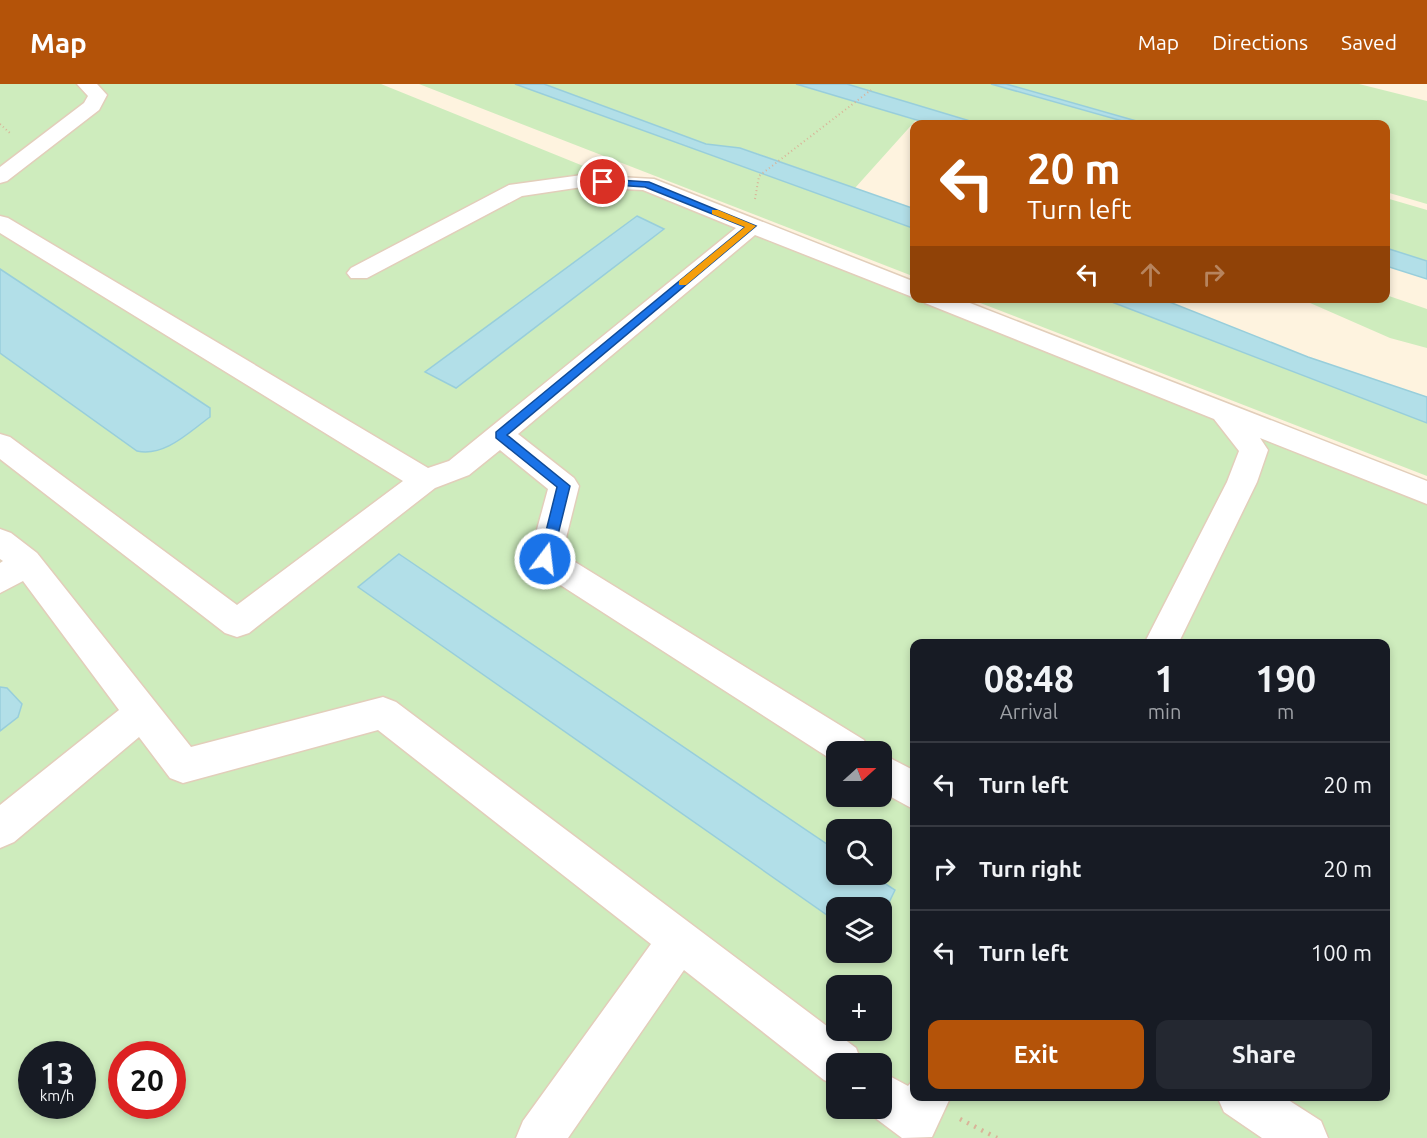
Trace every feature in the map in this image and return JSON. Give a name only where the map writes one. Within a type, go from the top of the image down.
[{"type":"lane","points":[[0,177],[92,106],[98,95],[86,84]]},
{"type":"lane","points":[[359,273],[517,190],[582,181],[646,184],[910,289]]},
{"type":"lane","points":[[0,223],[425,480]]},
{"type":"lane","points":[[0,444],[237,623],[425,480],[459,468],[752,226]]},
{"type":"lane","points":[[947,303],[1427,493]]},
{"type":"lane","points":[[1164,639],[1242,483],[1254,450],[1223,412]]},
{"type":"lane","points":[[500,435],[564,486],[545,559],[834,741]]},
{"type":"lane","points":[[9,561],[142,713],[183,766],[383,713],[826,1053]]},
{"type":"lane","points":[[0,829],[142,713]]},
{"type":"lane","points":[[892,777],[910,789]]},
{"type":"lane","points":[[540,1138],[679,941]]},
{"type":"lane","points":[[892,1103],[915,1120],[925,1101]]},
{"type":"lane","points":[[1248,1101],[1305,1138]]},
{"type":"path","points":[[759,176],[871,90]]},
{"type":"green space","points":[[0,84],[381,84],[910,296],[910,303],[928,303],[1427,498],[1427,1138],[0,1138]]},
{"type":"green space","points":[[419,84],[515,84],[910,227],[910,275]]},
{"type":"green space","points":[[544,84],[796,84],[916,120],[910,120],[910,127],[855,188],[741,148],[706,144]]},
{"type":"green space","points":[[847,84],[991,84],[1119,120],[967,120]]},
{"type":"green space","points":[[1006,84],[1359,84],[1427,101],[1427,204],[1390,193],[1390,120],[1133,120]]},
{"type":"green space","points":[[1390,199],[1427,210],[1427,261],[1390,249]]},
{"type":"green space","points":[[1390,296],[1427,309],[1427,348],[1390,338],[1310,303],[1390,303]]},
{"type":"green space","points":[[980,303],[1115,303],[1400,411],[1427,423],[1427,476]]},
{"type":"water","points":[[515,84],[544,84],[706,144],[740,148],[910,207],[910,227]]},
{"type":"water","points":[[796,84],[847,84],[967,120],[917,120]]},
{"type":"water","points":[[991,84],[1006,84],[1133,120],[1119,120]]},
{"type":"water","points":[[637,216],[664,229],[456,388],[425,372]]},
{"type":"water","points":[[1390,249],[1427,261],[1427,279],[1390,267]]},
{"type":"water","points":[[0,269],[210,408],[210,417],[167,447],[147,452],[137,451],[0,353]]},
{"type":"water","points":[[1114,303],[1172,303],[1308,357],[1427,397],[1427,423]]},
{"type":"water","points":[[399,554],[826,844],[826,885],[887,885],[895,890],[892,897],[826,897],[826,914],[358,587]]},
{"type":"water","points":[[0,687],[7,688],[22,704],[18,717],[0,731]]},
{"type":"slow traffic","points":[[683,283],[752,226],[715,212]]},
{"type":"route","points":[[545,559],[564,486],[500,435],[752,226],[646,184],[603,182]]}]
